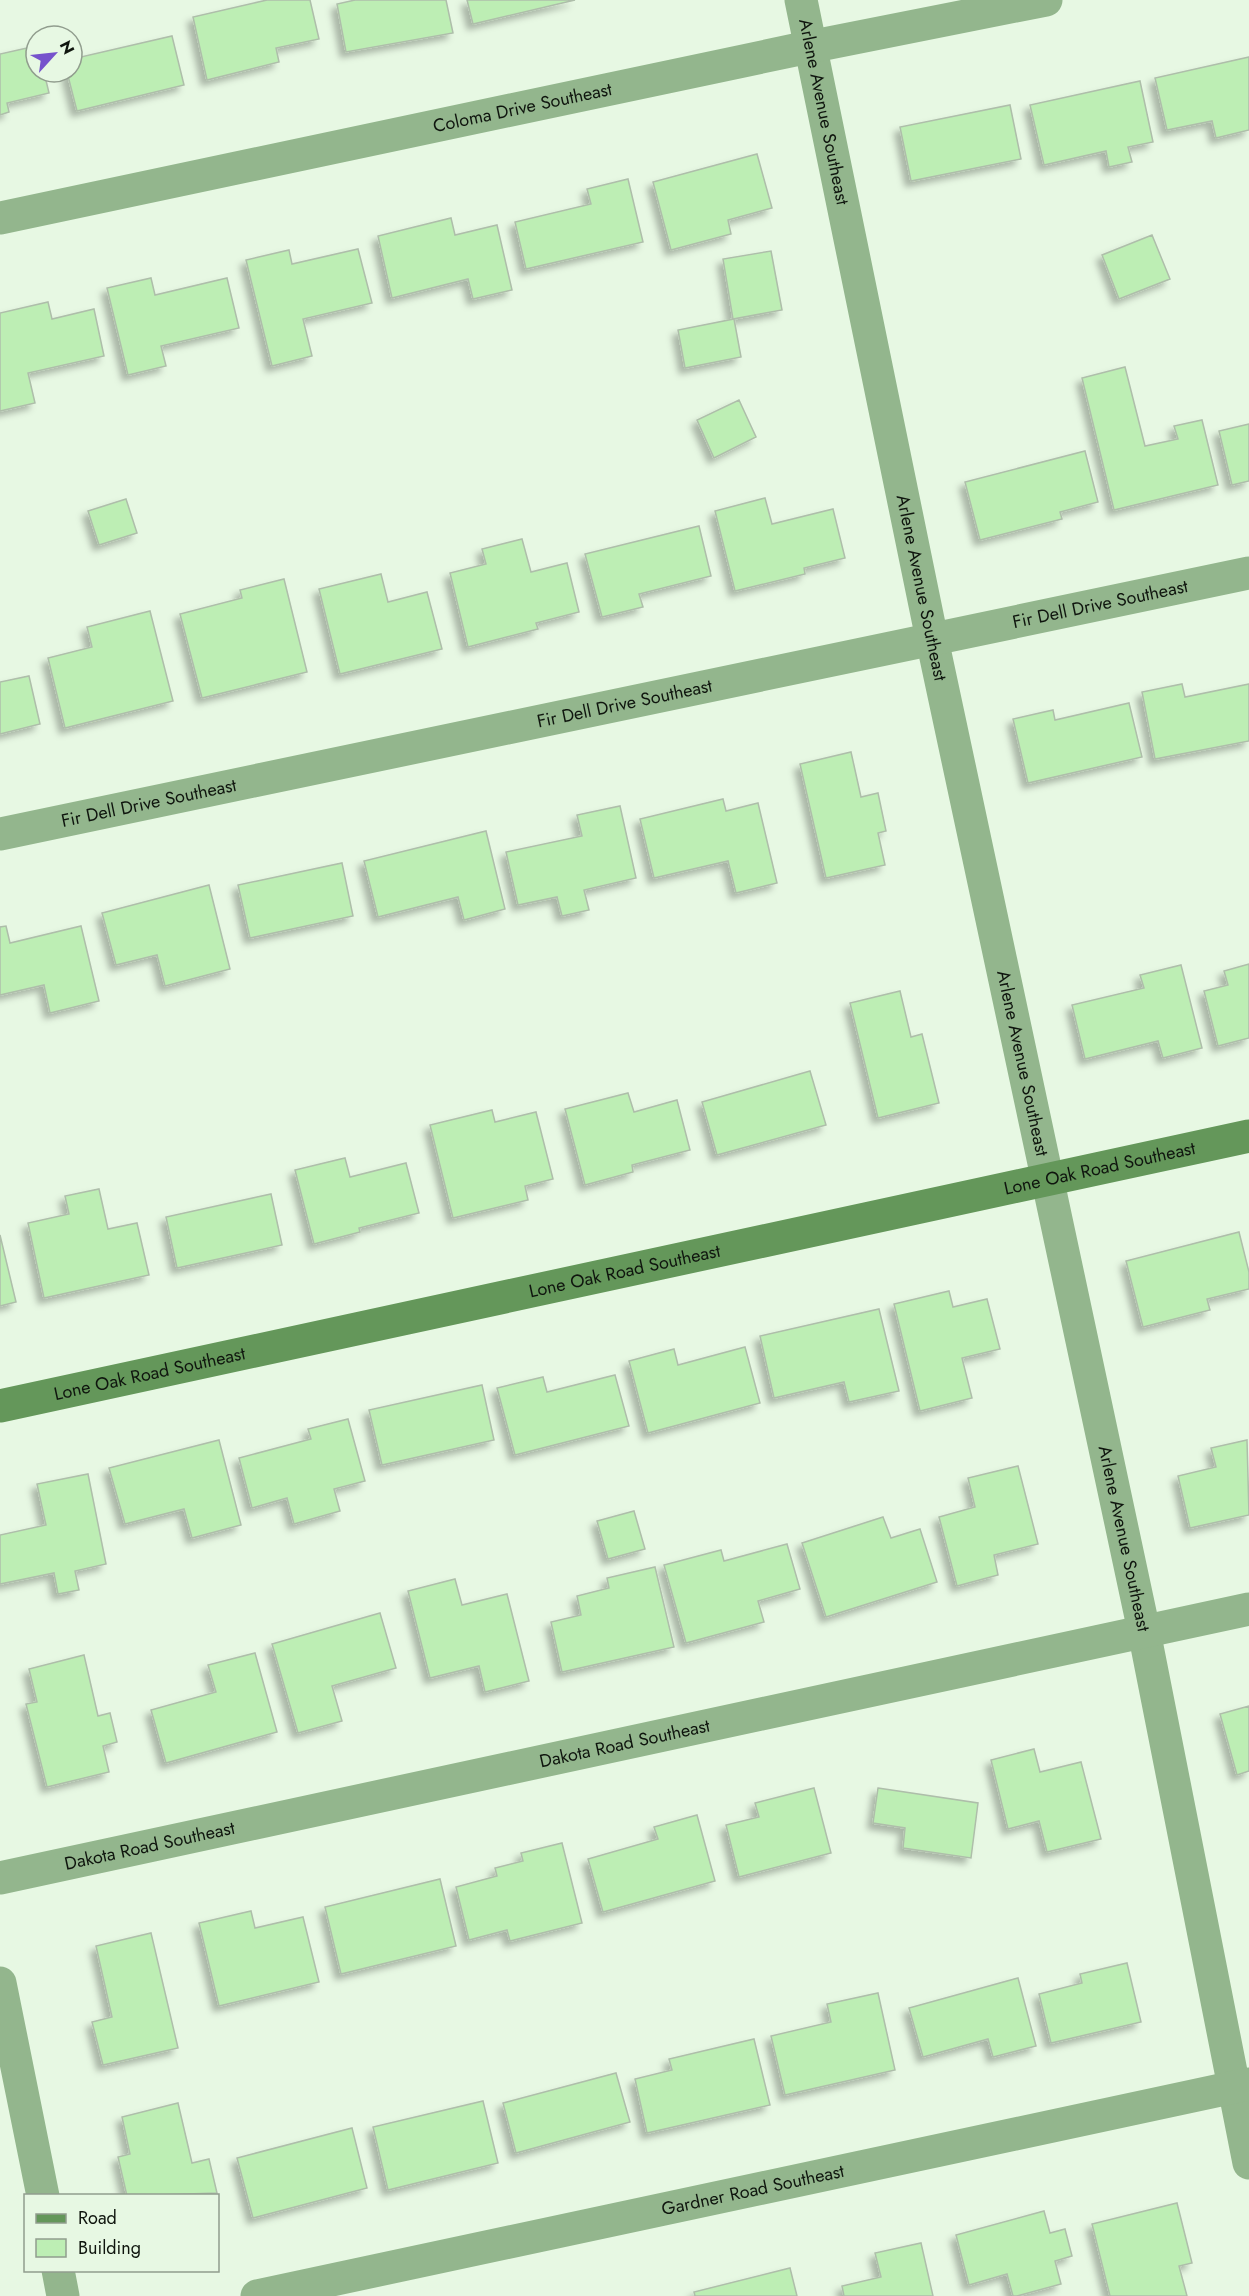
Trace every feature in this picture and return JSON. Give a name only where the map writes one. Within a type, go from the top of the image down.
[{"type":"street","name":"Arlene Avenue Southeast","points":[[801,0],[1046,1180],[1241,2086],[1249,2163]]},
{"type":"street","name":"Coloma Drive Southeast","points":[[0,218],[809,47],[1046,0]]},
{"type":"street","name":"Fir Dell Drive Southeast","points":[[0,834],[1249,573]]},
{"type":"street","name":"Lone Oak Road Southeast","points":[[0,1406],[1249,1136]]},
{"type":"street","name":"Dakota Road Southeast","points":[[0,1878],[1249,1608]]},
{"type":"street","points":[[0,1983],[43,2194]]},
{"type":"street","name":"Gardner Road Southeast","points":[[257,2296],[1241,2086]]},
{"type":"street","points":[[58,2272],[63,2296]]},
{"type":"building","points":[[267,0],[310,0],[319,39],[276,48],[279,62],[207,80],[193,17]]},
{"type":"building","points":[[355,0],[446,0],[453,33],[346,52],[337,4]]},
{"type":"building","points":[[467,0],[575,0],[473,24]]},
{"type":"building","points":[[172,36],[184,85],[77,111],[70,84],[84,84],[84,56]]},
{"type":"building","points":[[24,49],[24,84],[47,84],[49,93],[7,103],[9,112],[0,115],[0,54]]},
{"type":"building","points":[[1249,57],[1249,130],[1216,138],[1212,121],[1167,130],[1155,78]]},
{"type":"building","points":[[1140,81],[1153,142],[1128,147],[1132,162],[1109,167],[1106,151],[1044,165],[1030,105]]},
{"type":"building","points":[[1010,105],[1021,159],[911,181],[900,127]]},
{"type":"building","points":[[757,154],[772,208],[728,220],[731,234],[671,250],[653,182]]},
{"type":"building","points":[[628,179],[643,242],[526,269],[515,222],[591,204],[587,189]]},
{"type":"building","points":[[451,218],[455,235],[497,225],[512,290],[473,299],[468,279],[392,298],[378,236]]},
{"type":"building","points":[[1152,235],[1170,279],[1119,299],[1102,255]]},
{"type":"building","points":[[358,249],[372,303],[303,319],[312,356],[272,366],[246,260],[289,250],[292,264]]},
{"type":"building","points":[[771,251],[782,310],[733,319],[723,259]]},
{"type":"building","points":[[151,278],[155,295],[227,278],[239,328],[161,346],[166,366],[128,375],[107,288]]},
{"type":"building","points":[[48,302],[52,319],[94,309],[104,356],[28,373],[35,403],[0,411],[0,313]]},
{"type":"building","points":[[734,319],[741,357],[685,368],[678,330]]},
{"type":"building","points":[[1125,367],[1145,446],[1178,439],[1174,426],[1202,420],[1218,485],[1114,510],[1082,378]]},
{"type":"building","points":[[739,400],[756,437],[714,458],[697,420]]},
{"type":"building","points":[[1249,424],[1249,481],[1232,485],[1219,431]]},
{"type":"building","points":[[1085,451],[1098,502],[1060,512],[1062,519],[980,540],[965,482]]},
{"type":"building","points":[[765,498],[772,524],[833,509],[845,558],[804,568],[805,574],[735,591],[715,511]]},
{"type":"building","points":[[126,499],[137,533],[99,545],[88,511]]},
{"type":"building","points":[[699,526],[711,576],[639,594],[643,607],[602,617],[585,554]]},
{"type":"building","points":[[522,539],[531,572],[567,563],[579,612],[536,623],[538,629],[468,647],[450,573],[486,564],[482,549]]},
{"type":"building","points":[[381,574],[388,602],[427,592],[442,649],[340,674],[319,589]]},
{"type":"building","points":[[284,579],[307,672],[202,698],[180,614],[242,598],[240,590]]},
{"type":"building","points":[[150,611],[173,701],[65,728],[48,658],[92,647],[87,627]]},
{"type":"building","points":[[29,676],[40,724],[0,734],[0,682]]},
{"type":"building","points":[[1182,684],[1185,697],[1249,684],[1249,741],[1155,759],[1142,692]]},
{"type":"building","points":[[1129,703],[1142,757],[1028,783],[1013,719],[1053,710],[1055,720]]},
{"type":"building","points":[[851,752],[861,797],[878,793],[886,831],[878,833],[885,865],[826,878],[800,764]]},
{"type":"building","points":[[723,799],[726,811],[758,803],[777,883],[736,893],[728,861],[654,878],[640,819]]},
{"type":"building","points":[[620,806],[636,878],[584,890],[589,910],[562,916],[557,897],[518,905],[506,852],[582,836],[577,815]]},
{"type":"building","points":[[486,831],[505,909],[464,920],[458,897],[378,917],[364,861]]},
{"type":"building","points":[[342,863],[353,916],[250,938],[238,885]]},
{"type":"building","points":[[209,885],[230,969],[165,986],[157,955],[116,965],[102,913]]},
{"type":"building","points":[[6,926],[10,943],[81,926],[99,1001],[50,1013],[44,985],[0,995],[0,927]]},
{"type":"building","points":[[1249,964],[1249,1038],[1218,1046],[1204,991],[1228,985],[1224,971]]},
{"type":"building","points":[[1181,965],[1202,1048],[1163,1058],[1158,1041],[1085,1059],[1072,1005],[1144,988],[1140,975]]},
{"type":"building","points":[[900,991],[911,1037],[922,1034],[939,1103],[878,1118],[850,1003]]},
{"type":"building","points":[[810,1071],[826,1125],[717,1155],[702,1102]]},
{"type":"building","points":[[628,1093],[634,1112],[677,1100],[690,1150],[632,1165],[633,1172],[585,1185],[565,1109]]},
{"type":"building","points":[[492,1110],[495,1122],[536,1112],[553,1179],[525,1186],[528,1200],[453,1218],[430,1125]]},
{"type":"building","points":[[345,1158],[350,1177],[406,1163],[419,1213],[359,1228],[360,1232],[314,1244],[295,1170]]},
{"type":"building","points":[[99,1189],[108,1229],[137,1223],[149,1275],[44,1298],[28,1223],[69,1214],[65,1196]]},
{"type":"building","points":[[271,1194],[282,1245],[177,1268],[166,1217]]},
{"type":"building","points":[[1239,1232],[1249,1272],[1249,1289],[1207,1299],[1210,1310],[1143,1327],[1126,1261]]},
{"type":"building","points":[[0,1235],[16,1302],[0,1306]]},
{"type":"building","points":[[949,1291],[953,1307],[987,1299],[1000,1349],[962,1358],[972,1398],[920,1411],[894,1304]]},
{"type":"building","points":[[879,1309],[899,1391],[849,1402],[844,1382],[774,1398],[760,1336]]},
{"type":"building","points":[[745,1347],[760,1403],[648,1433],[629,1361],[674,1349],[678,1365]]},
{"type":"building","points":[[615,1375],[629,1426],[515,1455],[497,1388],[543,1377],[547,1392]]},
{"type":"building","points":[[482,1385],[494,1440],[382,1465],[369,1410]]},
{"type":"building","points":[[348,1419],[365,1481],[334,1489],[340,1511],[294,1524],[287,1498],[252,1508],[239,1458],[311,1439],[308,1429]]},
{"type":"building","points":[[219,1440],[241,1525],[192,1538],[184,1509],[125,1524],[109,1468]]},
{"type":"building","points":[[1247,1440],[1249,1515],[1190,1528],[1178,1476],[1216,1467],[1211,1448]]},
{"type":"building","points":[[1018,1466],[1038,1544],[994,1555],[998,1575],[957,1586],[939,1517],[975,1507],[968,1478]]},
{"type":"building","points":[[88,1474],[106,1564],[75,1571],[79,1590],[58,1594],[54,1573],[0,1584],[0,1535],[46,1525],[37,1484]]},
{"type":"building","points":[[634,1511],[645,1549],[608,1559],[597,1521]]},
{"type":"building","points":[[883,1517],[891,1538],[920,1529],[937,1582],[826,1617],[802,1543]]},
{"type":"building","points":[[787,1544],[800,1589],[758,1601],[764,1622],[686,1643],[664,1565],[721,1550],[724,1561]]},
{"type":"building","points":[[655,1567],[674,1647],[562,1672],[551,1622],[581,1615],[577,1596],[609,1588],[607,1578]]},
{"type":"building","points":[[455,1579],[462,1605],[507,1594],[529,1681],[485,1692],[479,1666],[430,1678],[408,1591]]},
{"type":"building","points":[[380,1613],[396,1668],[332,1686],[342,1721],[298,1733],[272,1644]]},
{"type":"building","points":[[255,1653],[277,1732],[166,1763],[151,1710],[216,1692],[208,1665]]},
{"type":"building","points":[[84,1655],[98,1716],[110,1713],[117,1742],[103,1746],[109,1772],[47,1787],[26,1704],[37,1702],[29,1669]]},
{"type":"building","points":[[1249,1706],[1249,1771],[1237,1775],[1220,1714]]},
{"type":"building","points":[[1034,1749],[1040,1772],[1081,1762],[1101,1839],[1047,1852],[1039,1821],[1008,1829],[991,1760]]},
{"type":"building","points":[[814,1788],[831,1853],[739,1877],[726,1825],[759,1817],[755,1803]]},
{"type":"building","points":[[878,1788],[978,1803],[971,1858],[903,1848],[905,1828],[873,1823]]},
{"type":"building","points":[[697,1815],[715,1881],[603,1912],[588,1859],[658,1839],[654,1827]]},
{"type":"building","points":[[562,1843],[582,1923],[510,1941],[507,1930],[469,1940],[456,1887],[497,1876],[495,1868],[523,1861],[521,1853]]},
{"type":"building","points":[[440,1879],[456,1946],[341,1974],[325,1907]]},
{"type":"building","points":[[251,1911],[255,1928],[303,1917],[319,1982],[219,2006],[199,1923]]},
{"type":"building","points":[[151,1933],[178,2048],[103,2065],[92,2022],[112,2017],[96,1946]]},
{"type":"building","points":[[1127,1963],[1141,2022],[1051,2043],[1039,1994],[1082,1983],[1080,1974]]},
{"type":"building","points":[[1018,1978],[1036,2046],[993,2057],[988,2039],[923,2057],[909,2008]]},
{"type":"building","points":[[878,1993],[895,2070],[785,2095],[771,2036],[831,2022],[827,2004]]},
{"type":"building","points":[[754,2039],[770,2105],[647,2133],[635,2079],[672,2070],[669,2059]]},
{"type":"building","points":[[616,2073],[630,2122],[516,2153],[503,2103]]},
{"type":"building","points":[[483,2101],[498,2163],[388,2190],[373,2127]]},
{"type":"building","points":[[178,2103],[192,2163],[209,2159],[217,2193],[127,2194],[118,2157],[130,2154],[122,2117]]},
{"type":"building","points":[[352,2128],[367,2188],[253,2218],[237,2158]]},
{"type":"building","points":[[1177,2203],[1192,2263],[1179,2266],[1187,2296],[1110,2296],[1092,2224]]},
{"type":"building","points":[[1044,2211],[1050,2233],[1065,2229],[1072,2256],[1055,2261],[1061,2284],[1017,2296],[1013,2296],[1007,2274],[969,2285],[956,2235]]},
{"type":"building","points":[[921,2243],[933,2296],[844,2296],[842,2286],[881,2277],[875,2253]]},
{"type":"building","points":[[790,2268],[797,2296],[695,2296],[694,2292]]}]
